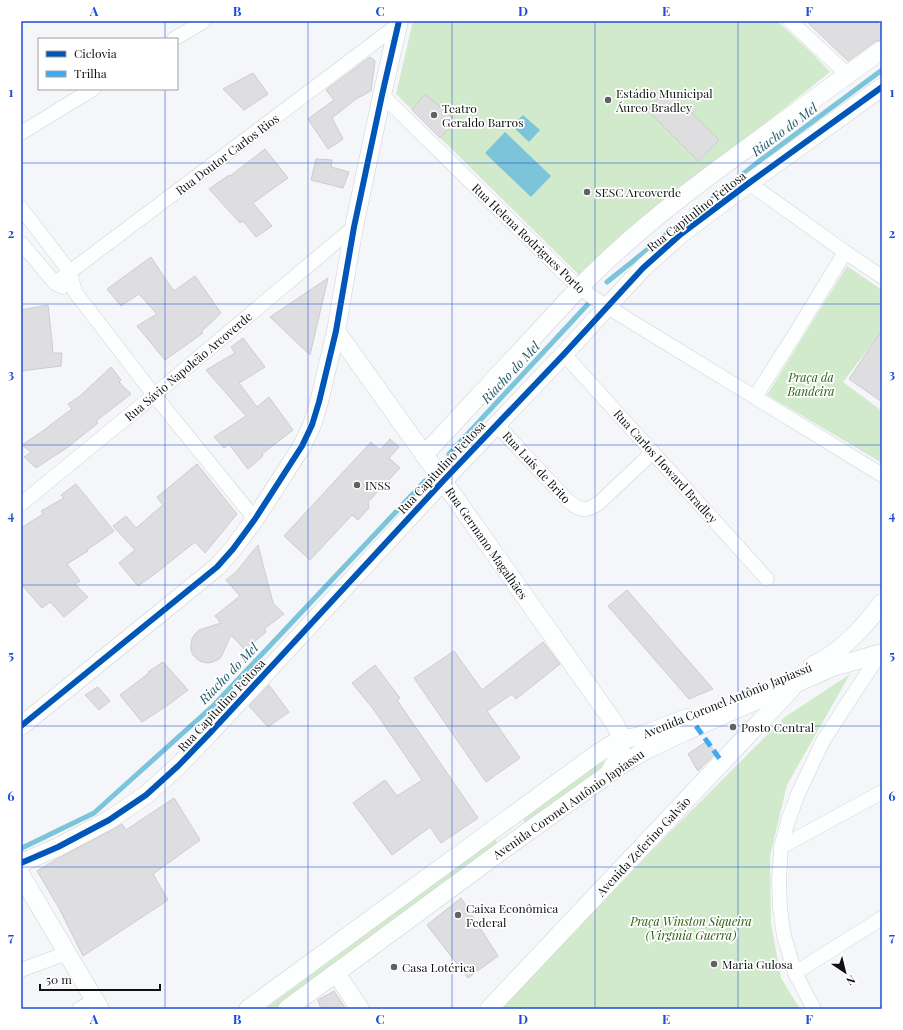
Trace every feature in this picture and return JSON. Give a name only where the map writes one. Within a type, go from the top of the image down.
[{"type":"street","points":[[176,38],[204,21]]},
{"type":"street","points":[[790,21],[847,74]]},
{"type":"street","points":[[21,726],[216,568],[233,549],[255,519],[302,446],[312,425],[319,402],[336,332],[354,227],[399,23]]},
{"type":"street","name":"Rua Doutor Carlos Rios","points":[[55,283],[399,23]]},
{"type":"street","name":"Rua Capitulino Feitosa","points":[[424,455],[600,266],[658,215],[847,74],[882,50]]},
{"type":"street","name":"Rua Capitulino Feitosa","points":[[21,863],[58,847],[109,820],[152,790],[210,733],[496,424],[564,354],[606,306],[643,268],[681,234],[882,87]]},
{"type":"street","points":[[21,133],[91,90]]},
{"type":"street","name":"Rua Helena Rodrigues Porto","points":[[382,95],[579,288],[755,397]]},
{"type":"street","points":[[749,183],[882,277]]},
{"type":"street","points":[[21,208],[70,272],[74,292],[154,395],[255,519]]},
{"type":"street","name":"Rua Sávio Napoleão Arcoverde","points":[[21,504],[154,395],[354,227]]},
{"type":"street","points":[[21,243],[55,283],[74,292]]},
{"type":"street","points":[[845,252],[755,397],[882,475]]},
{"type":"street","name":"Rua Germano Magalhães","points":[[336,332],[615,724],[622,738]]},
{"type":"street","name":"Rua Carlos Howard Bradley","points":[[564,354],[768,578]]},
{"type":"street","name":"Rua Luís de Brito","points":[[496,424],[568,501],[584,510],[599,503],[653,452]]},
{"type":"street","name":"Avenida Coronel Antônio Japiassú","points":[[622,738],[640,736],[712,708],[817,663],[844,646],[856,635],[882,603]]},
{"type":"street","points":[[814,1009],[795,973],[784,936],[780,908],[779,881],[781,847],[788,821],[798,794],[823,742],[881,653]]},
{"type":"street","name":"Avenida Coronel Antônio Japiassu","points":[[287,1009],[519,838],[627,761],[684,732],[833,667],[881,653]]},
{"type":"street","name":"Avenida Zeferino Galvão","points":[[489,1009],[797,683]]},
{"type":"street","points":[[607,774],[617,760],[622,738]]},
{"type":"street","name":"Avenida Coronel Antônio Japiassu","points":[[248,1009],[594,756],[622,738]]},
{"type":"street","points":[[781,847],[882,792]]},
{"type":"street","points":[[506,820],[519,838]]},
{"type":"street","points":[[21,875],[97,1004],[79,1009]]},
{"type":"street","points":[[795,973],[882,918]]},
{"type":"street","points":[[21,970],[67,953]]},
{"type":"street","points":[[336,973],[360,1009]]},
{"type":"green space","name":"SESC Arcoverde","points":[[413,21],[777,21],[830,72],[612,245],[579,275],[396,94]]},
{"type":"green space","name":"Praça da Bandeira","points":[[847,266],[882,290],[882,339],[878,336],[843,382],[882,411],[882,463],[767,395]]},
{"type":"green space","name":"Praça Winston Siqueira (Virgínia Guerra)","points":[[850,674],[787,785],[770,856],[771,923],[781,978],[800,1009],[501,1009],[665,837],[785,717]]},
{"type":"green space","points":[[602,760],[607,766],[527,825],[523,819]]},
{"type":"green space","points":[[495,839],[499,845],[278,1009],[265,1009]]},
{"type":"water","points":[[523,115],[540,130],[529,142],[512,126]]},
{"type":"water","points":[[505,132],[551,176],[531,197],[485,153]]},
{"type":"building","points":[[806,21],[876,21],[882,28],[882,40],[876,41],[848,61]]},
{"type":"building","points":[[370,57],[375,61],[371,91],[356,99],[332,118],[343,139],[328,149],[308,119],[334,100],[326,90]]},
{"type":"building","points":[[253,73],[268,94],[244,110],[223,89]]},
{"type":"building","points":[[666,90],[719,140],[698,161],[647,110]]},
{"type":"building","name":"Teatro Geraldo Barros","points":[[425,94],[457,121],[440,138],[412,110]]},
{"type":"building","points":[[265,149],[288,178],[253,203],[272,226],[256,237],[243,221],[240,223],[209,189],[229,175],[230,176]]},
{"type":"building","points":[[316,159],[332,160],[331,167],[349,172],[343,188],[311,180]]},
{"type":"building","points":[[151,257],[174,291],[195,276],[221,313],[201,332],[203,333],[165,360],[137,326],[157,314],[139,294],[121,306],[107,289]]},
{"type":"building","points":[[328,278],[310,355],[270,317]]},
{"type":"building","points":[[48,305],[53,353],[62,353],[61,366],[21,371],[21,310]]},
{"type":"building","points":[[882,330],[882,402],[849,379]]},
{"type":"building","points":[[243,338],[265,367],[239,383],[257,407],[269,397],[293,430],[262,454],[263,456],[248,469],[229,444],[224,448],[214,437],[246,416],[206,370],[235,353],[231,347]]},
{"type":"building","points":[[111,367],[121,380],[119,382],[131,394],[96,421],[98,423],[68,447],[36,468],[24,457],[31,452],[22,445],[72,409],[68,404],[80,396]]},
{"type":"building","name":"INSS","points":[[390,439],[399,447],[389,458],[400,468],[368,502],[369,508],[358,520],[352,515],[310,560],[284,536],[371,442],[380,450]]},
{"type":"building","points":[[197,464],[237,514],[205,553],[195,542],[138,586],[119,563],[135,550],[113,526],[126,516],[136,528],[163,505],[157,497]]},
{"type":"building","points":[[76,484],[114,531],[87,550],[88,551],[67,564],[80,581],[75,584],[88,597],[64,617],[50,602],[42,608],[21,584],[21,528],[43,514],[41,511],[64,498],[61,495]]},
{"type":"building","points":[[258,545],[273,603],[284,614],[264,629],[266,632],[245,650],[231,635],[219,659],[208,663],[202,662],[193,655],[191,650],[192,639],[199,630],[221,623],[215,616],[240,596],[226,580],[236,572]]},
{"type":"building","points":[[627,590],[713,689],[689,699],[608,606]]},
{"type":"building","points":[[543,642],[560,664],[516,699],[512,694],[487,711],[520,758],[486,782],[414,678],[454,651],[482,690]]},
{"type":"building","points":[[163,662],[188,690],[142,722],[120,695]]},
{"type":"building","points":[[375,665],[400,698],[397,700],[478,818],[441,843],[430,827],[392,855],[353,803],[385,780],[397,796],[422,780],[374,710],[352,683]]},
{"type":"building","points":[[269,685],[289,712],[268,727],[249,706]]},
{"type":"building","points":[[98,687],[110,701],[99,710],[85,695]]},
{"type":"building","points":[[707,741],[716,753],[698,771],[688,754]]},
{"type":"building","points":[[174,798],[200,840],[153,874],[168,900],[83,956],[59,908],[37,871],[122,824],[126,830]]},
{"type":"building","points":[[461,898],[498,956],[468,978],[427,925]]},
{"type":"building","points":[[334,991],[346,1009],[321,1009],[318,1000]]},
{"type":"waterway","name":"Riacho do Mel","points":[[688,218],[762,159],[882,70]]},
{"type":"waterway","name":"Riacho do Mel","points":[[607,282],[673,229]]},
{"type":"waterway","name":"Riacho do Mel","points":[[449,454],[588,304]]},
{"type":"waterway","name":"Riacho do Mel","points":[[22,848],[94,813],[214,705],[425,481]]},
{"type":"marked path","points":[[696,726],[722,762]]},
{"type":"cycle path","points":[[21,726],[217,567],[233,549],[255,519],[302,446],[312,425],[319,402],[336,331],[354,227],[399,21]]},
{"type":"cycle path","points":[[21,863],[58,847],[109,820],[146,795],[178,766],[210,733],[443,481],[564,354],[643,268],[681,234],[882,87]]},
{"type":"place","name":"Estádio Municipal Áureo Bradley","points":[[608,100]]},
{"type":"place","name":"Teatro Geraldo Barros","points":[[434,115]]},
{"type":"place","name":"SESC Arcoverde","points":[[587,192]]},
{"type":"place","name":"INSS","points":[[357,485]]},
{"type":"place","name":"Posto Central","points":[[733,727]]},
{"type":"place","name":"Caixa Econômica Federal","points":[[458,915]]},
{"type":"place","name":"Maria Gulosa","points":[[714,964]]},
{"type":"place","name":"Casa Lotérica","points":[[394,967]]}]
